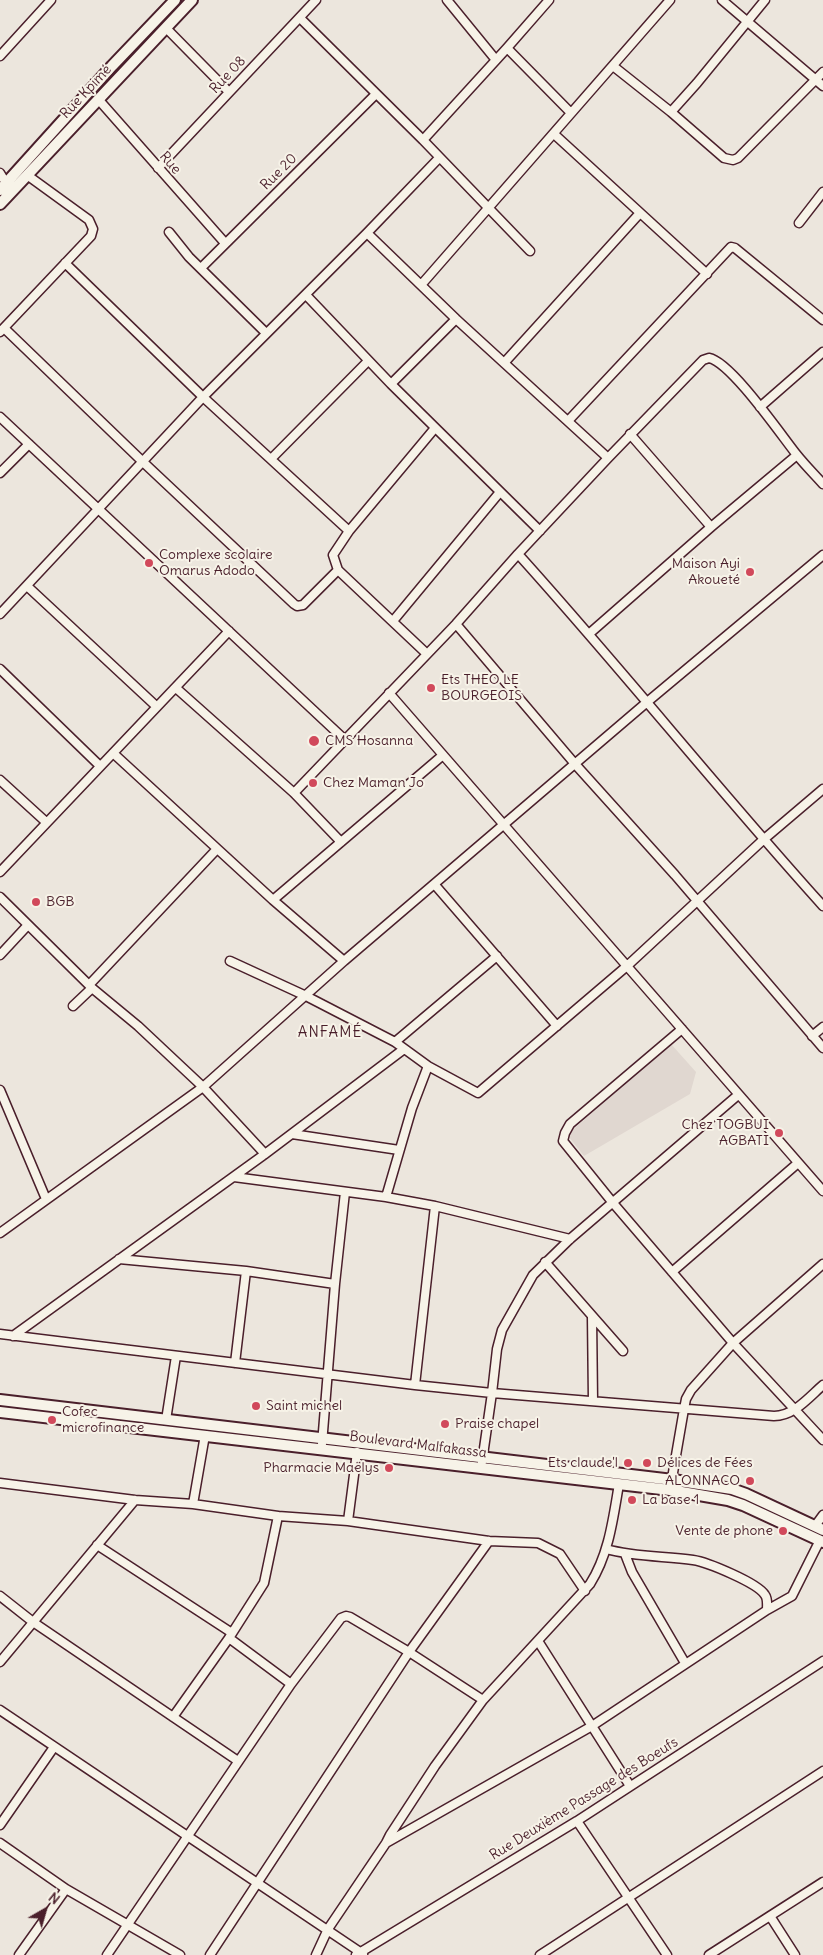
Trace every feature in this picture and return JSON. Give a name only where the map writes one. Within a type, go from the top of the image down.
[{"type":"main road","name":"Rue Kpimé","points":[[3,186],[112,66],[176,0]]},
{"type":"main road","name":"Rue Kpimé","points":[[0,204],[192,0]]},
{"type":"main road","name":"Boulevard Malfakassa","points":[[0,1400],[166,1420],[322,1443],[671,1485],[736,1502],[821,1541]]},
{"type":"main road","name":"Boulevard Malfakassa","points":[[0,1412],[205,1435],[322,1443],[357,1452],[482,1462],[619,1484],[732,1489],[819,1528]]},
{"type":"street","points":[[0,56],[50,0]]},
{"type":"street","name":"Rue 08","points":[[158,168],[316,0]]},
{"type":"street","points":[[447,0],[496,60]]},
{"type":"street","points":[[422,140],[508,48],[549,0]]},
{"type":"street","points":[[421,285],[670,0]]},
{"type":"street","points":[[722,0],[823,86]]},
{"type":"street","points":[[671,112],[765,0]]},
{"type":"street","points":[[300,18],[530,251]]},
{"type":"street","points":[[166,28],[230,92]]},
{"type":"street","points":[[508,48],[571,113]]},
{"type":"street","points":[[613,66],[671,112],[724,158],[733,160],[738,158],[823,72]]},
{"type":"street","name":"Rue 20","points":[[201,268],[376,94]]},
{"type":"street","name":"Rue","points":[[98,99],[225,243]]},
{"type":"street","points":[[554,134],[707,274]]},
{"type":"street","points":[[0,614],[203,397],[266,333],[306,296],[439,158]]},
{"type":"street","points":[[0,173],[3,186]]},
{"type":"street","points":[[27,175],[89,220],[93,229],[91,236],[2,330],[297,606],[303,605],[338,570]]},
{"type":"street","points":[[799,223],[823,192]]},
{"type":"street","points":[[504,363],[640,213]]},
{"type":"street","points":[[169,232],[184,251],[266,333]]},
{"type":"street","points":[[367,233],[456,319],[608,458]]},
{"type":"street","points":[[568,421],[730,248],[733,247],[823,320]]},
{"type":"street","points":[[65,263],[203,397],[349,531]]},
{"type":"street","points":[[306,296],[368,361],[540,531]]},
{"type":"street","points":[[391,384],[456,319]]},
{"type":"street","points":[[760,407],[823,352]]},
{"type":"street","points":[[294,793],[456,624],[518,554],[630,434],[703,360],[709,358],[721,363],[823,484]]},
{"type":"street","points":[[272,459],[368,361]]},
{"type":"street","points":[[0,417],[344,739]]},
{"type":"street","points":[[427,654],[338,570],[333,555],[349,531],[435,428]]},
{"type":"street","points":[[630,434],[711,527]]},
{"type":"street","points":[[0,474],[29,444]]},
{"type":"street","points":[[590,633],[711,527],[798,455]]},
{"type":"street","points":[[393,621],[500,492]]},
{"type":"street","points":[[518,554],[590,633],[646,703],[763,840],[823,906]]},
{"type":"street","points":[[0,1233],[203,1087],[344,962],[646,703],[823,555]]},
{"type":"street","points":[[26,586],[156,706]]},
{"type":"street","points":[[456,624],[575,764],[697,901],[823,1048]]},
{"type":"street","points":[[0,872],[229,631]]},
{"type":"street","points":[[0,669],[100,766]]},
{"type":"street","points":[[176,688],[294,793],[341,842]]},
{"type":"street","points":[[389,693],[823,1191]]},
{"type":"street","points":[[113,753],[273,900],[344,962]]},
{"type":"street","points":[[273,900],[442,755]]},
{"type":"street","points":[[0,780],[46,822]]},
{"type":"street","points":[[230,961],[306,996],[395,1042],[428,1066],[478,1093],[627,966],[763,840],[823,789]]},
{"type":"street","points":[[73,1006],[217,849]]},
{"type":"street","points":[[435,885],[557,1026]]},
{"type":"street","points":[[0,897],[90,986],[138,1026],[203,1087],[265,1154]]},
{"type":"street","points":[[0,955],[28,926]]},
{"type":"street","points":[[395,1042],[497,956]]},
{"type":"street","points":[[812,1036],[823,1027]]},
{"type":"street","points":[[682,1029],[570,1124],[566,1129],[563,1142],[733,1342],[823,1440]]},
{"type":"street","points":[[14,1336],[234,1177],[404,1049]]},
{"type":"street","points":[[386,1197],[399,1150],[428,1066]]},
{"type":"street","points":[[1,1092],[46,1199]]},
{"type":"street","points":[[482,1462],[497,1349],[502,1330],[533,1275],[570,1239],[738,1095]]},
{"type":"street","points":[[292,1134],[399,1150]]},
{"type":"street","points":[[672,1272],[798,1163]]},
{"type":"street","points":[[234,1177],[386,1197],[435,1206],[570,1239]]},
{"type":"street","points":[[322,1443],[335,1284],[345,1192]]},
{"type":"street","points":[[415,1385],[435,1206]]},
{"type":"street","points":[[119,1259],[246,1271],[335,1284]]},
{"type":"street","points":[[545,1262],[623,1351]]},
{"type":"street","points":[[671,1485],[686,1399],[691,1390],[733,1342],[823,1264]]},
{"type":"street","points":[[235,1363],[246,1271]]},
{"type":"street","points":[[592,1316],[593,1401]]},
{"type":"street","points":[[0,1334],[415,1385],[774,1416],[786,1414],[795,1409],[823,1385]]},
{"type":"street","points":[[166,1420],[176,1356]]},
{"type":"street","points":[[194,1504],[205,1435]]},
{"type":"street","points":[[348,1521],[357,1452]]},
{"type":"street","points":[[0,1483],[135,1500],[194,1504],[278,1516],[348,1521],[489,1541],[538,1543],[560,1554],[585,1591]]},
{"type":"street","points":[[316,1955],[328,1929],[435,1766],[482,1700],[585,1591],[600,1569],[619,1484]]},
{"type":"street","points":[[0,1662],[135,1500]]},
{"type":"street","points":[[819,1528],[823,1515]]},
{"type":"street","points":[[173,1716],[230,1636],[264,1583],[278,1516]]},
{"type":"street","points":[[210,1955],[409,1652],[489,1541]]},
{"type":"street","points":[[386,1843],[592,1726],[685,1663],[792,1596],[821,1541]]},
{"type":"street","points":[[97,1545],[230,1636],[290,1684]]},
{"type":"street","points":[[606,1549],[624,1554],[696,1560],[743,1579],[764,1593],[767,1600],[767,1610]]},
{"type":"street","points":[[624,1554],[632,1572],[685,1663]]},
{"type":"street","points":[[0,1596],[33,1622],[238,1761]]},
{"type":"street","points":[[108,1955],[290,1684],[341,1618],[346,1616],[409,1652],[482,1700]]},
{"type":"street","points":[[538,1641],[630,1786]]},
{"type":"street","name":"Rue Deuxième Passage des Boeufs","points":[[360,1954],[577,1821],[823,1660]]},
{"type":"street","points":[[0,1710],[328,1929],[360,1954]]},
{"type":"street","points":[[0,1825],[54,1747]]},
{"type":"street","points":[[540,1955],[823,1771]]},
{"type":"street","points":[[577,1821],[667,1955]]},
{"type":"street","points":[[0,1843],[66,1890],[180,1955]]},
{"type":"street","points":[[709,1955],[823,1882]]},
{"type":"street","points":[[19,1955],[66,1890]]},
{"type":"street","points":[[770,1916],[795,1955]]},
{"type":"shaded area","points":[[671,1044],[696,1072],[690,1094],[584,1156],[569,1137],[569,1133]]},
{"type":"place","name":"Complexe scolaire Omarus Adodo","points":[[149,563]]},
{"type":"place","name":"Maison Ayi Akoueté","points":[[750,572]]},
{"type":"place","name":"Ets THEO LE BOURGEOIS","points":[[431,688]]},
{"type":"place","name":"CMS Hosanna","points":[[314,741]]},
{"type":"place","name":"Chez Maman Jo","points":[[313,783]]},
{"type":"place","name":"BGB","points":[[36,902]]},
{"type":"place","name":"Chez TOGBUI AGBATI","points":[[779,1133]]},
{"type":"place","name":"Saint michel","points":[[256,1406]]},
{"type":"place","name":"Cofec microfinance","points":[[52,1420]]},
{"type":"place","name":"Praise chapel","points":[[445,1424]]},
{"type":"place","name":"Ets claude'l","points":[[628,1463]]},
{"type":"place","name":"Délices de Fées","points":[[647,1463]]},
{"type":"place","name":"Pharmacie Maëlys","points":[[389,1468]]},
{"type":"place","name":"ALONNACO","points":[[750,1481]]},
{"type":"place","name":"La base 1","points":[[632,1500]]},
{"type":"place","name":"Vente de phone","points":[[783,1531]]},
{"type":"district","name":"ANFAMÉ","points":[[330,1033]]}]
